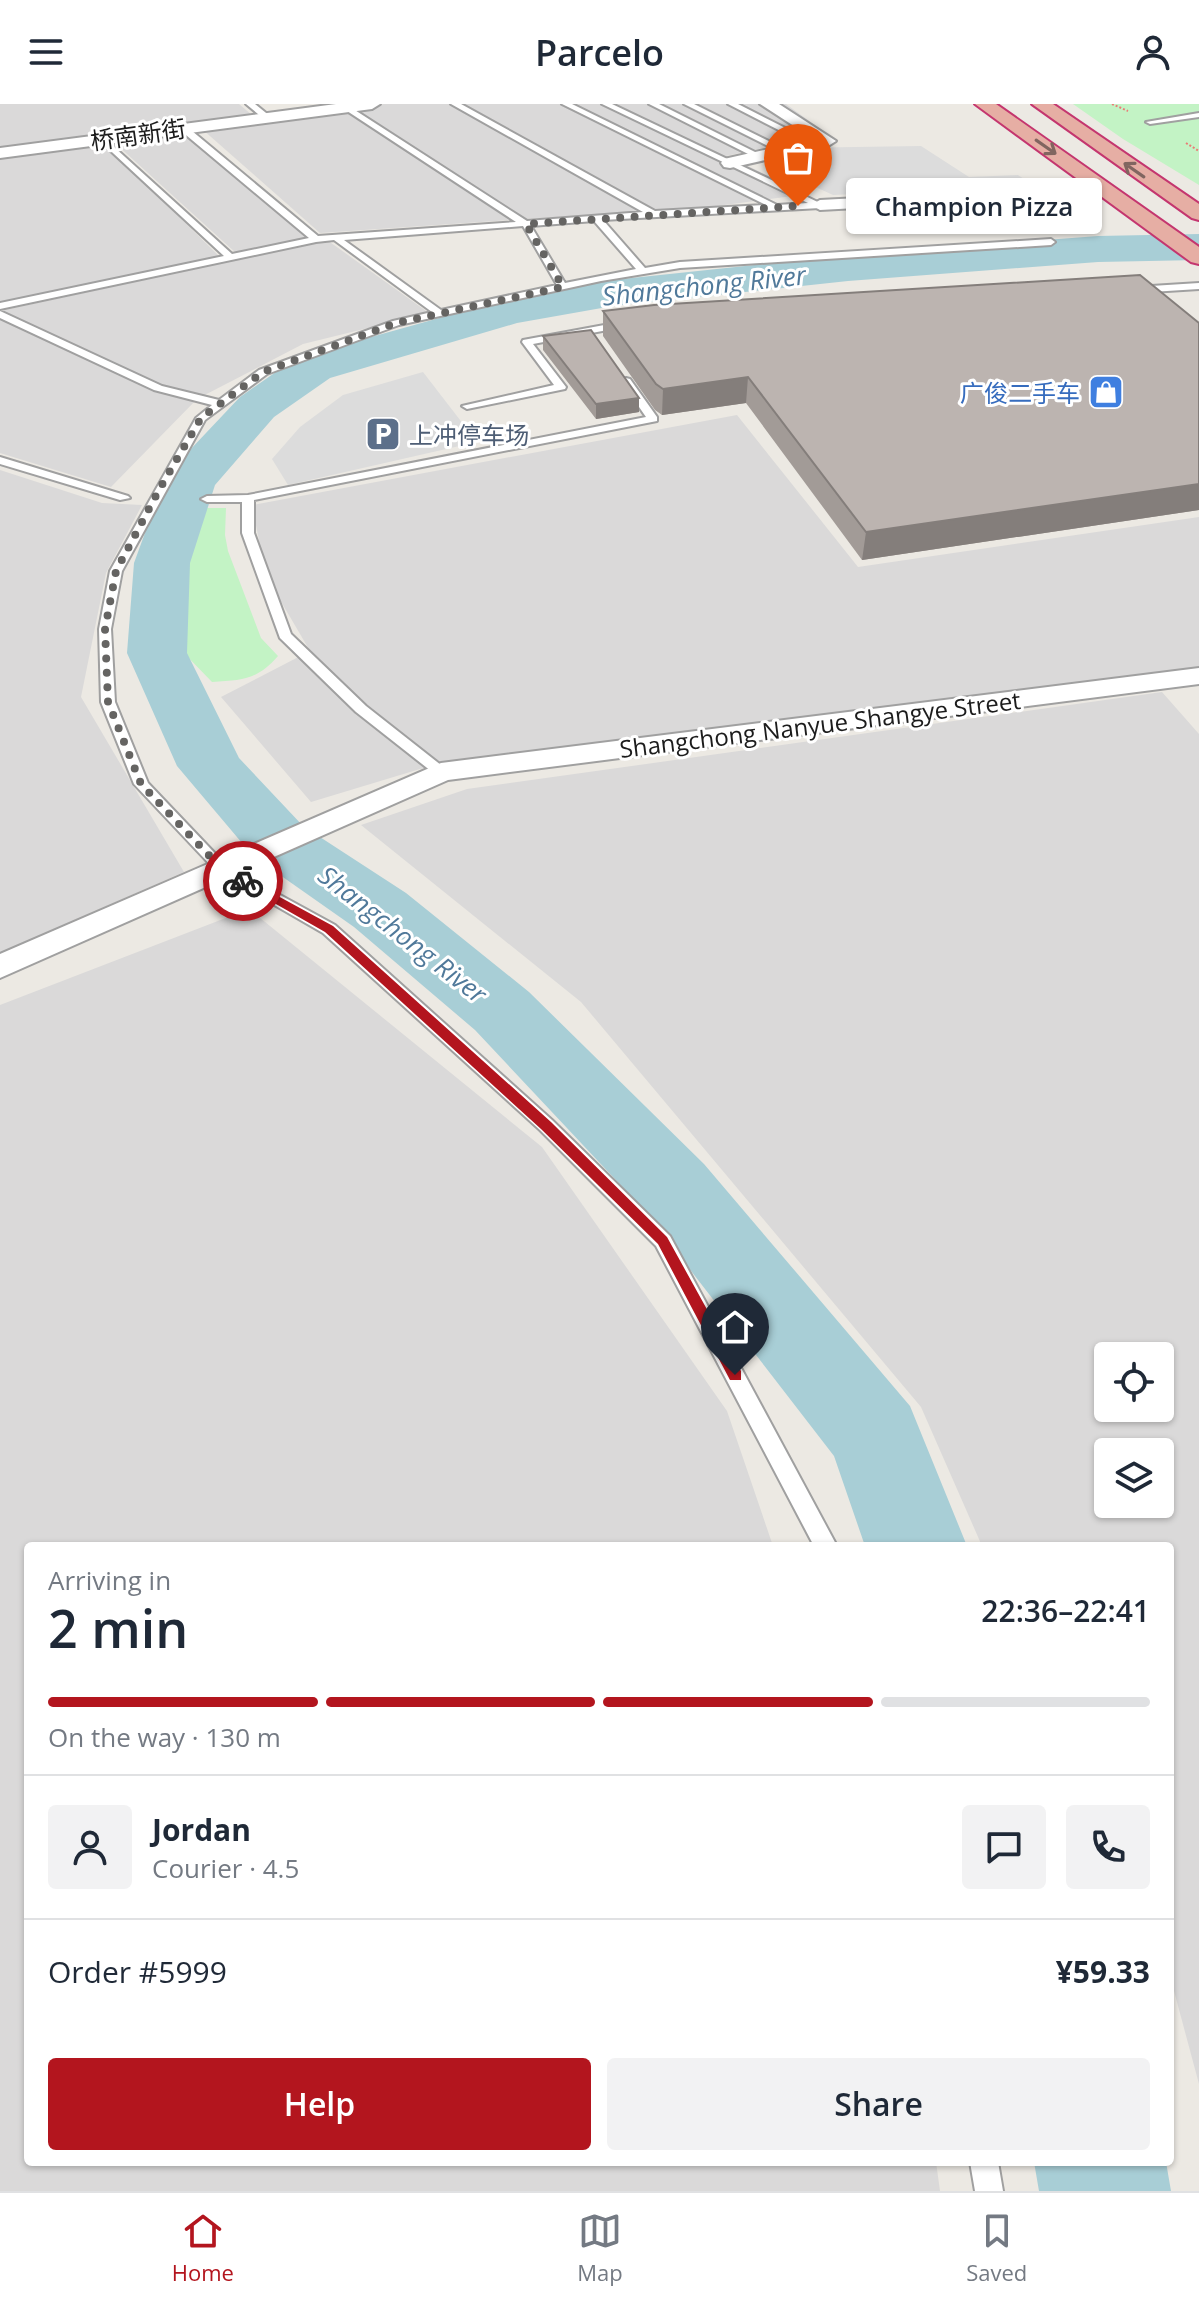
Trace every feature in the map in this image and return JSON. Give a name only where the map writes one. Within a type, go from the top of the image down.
[{"type":"highway","points":[[984,104],[1199,257]]},
{"type":"highway","points":[[1041,104],[1199,214]]},
{"type":"street","name":"桥南新街","points":[[0,153],[372,104]]},
{"type":"street","points":[[730,163],[828,141],[768,104]]},
{"type":"street","points":[[820,205],[1108,190]]},
{"type":"street","name":"Shangchong Nanyue Shangye Street","points":[[0,967],[441,772],[1196,681]]},
{"type":"lane","points":[[250,104],[267,117]]},
{"type":"lane","points":[[455,104],[653,214]]},
{"type":"lane","points":[[566,104],[776,207]]},
{"type":"lane","points":[[606,104],[820,205]]},
{"type":"lane","points":[[653,104],[759,156]]},
{"type":"lane","points":[[688,104],[785,151]]},
{"type":"lane","points":[[732,104],[815,145]]},
{"type":"lane","points":[[347,107],[526,224],[563,287]]},
{"type":"lane","points":[[1150,122],[1199,115]]},
{"type":"lane","points":[[183,128],[316,239]]},
{"type":"lane","points":[[103,139],[230,257]]},
{"type":"lane","points":[[0,306],[316,239],[820,205]]},
{"type":"lane","points":[[596,218],[643,272]]},
{"type":"lane","points":[[335,237],[439,313]]},
{"type":"lane","points":[[824,1542],[663,1241],[546,1125],[329,929],[222,869],[141,784],[108,702],[105,629],[116,571],[201,418],[263,372],[396,323],[680,265],[1051,242]]},
{"type":"lane","points":[[1130,290],[1199,286]]},
{"type":"lane","points":[[0,314],[158,388],[219,403]]},
{"type":"lane","points":[[467,406],[561,387],[527,342],[632,323]]},
{"type":"lane","points":[[589,329],[598,342]]},
{"type":"lane","points":[[207,499],[248,498],[653,419],[616,367]]},
{"type":"lane","points":[[0,460],[124,498]]},
{"type":"lane","points":[[248,498],[248,533],[285,635],[361,709],[441,772]]},
{"type":"lane","points":[[985,2166],[989,2191]]},
{"type":"shaded area","points":[[0,104],[239,104],[252,115],[0,150]]},
{"type":"shaded area","points":[[384,104],[786,104],[827,134],[726,156],[808,194],[717,206],[320,233],[202,129]]},
{"type":"shaded area","points":[[186,135],[308,238],[236,253],[116,144]]},
{"type":"shaded area","points":[[105,144],[219,256],[0,304],[0,159]]},
{"type":"shaded area","points":[[921,146],[969,177],[1018,175],[1034,186],[833,195],[748,156],[790,148]]},
{"type":"shaded area","points":[[327,240],[429,313],[303,344],[197,399],[111,487],[0,453],[0,311]]},
{"type":"shaded area","name":"上冲停车场","points":[[423,372],[477,442],[288,485],[272,459],[300,427],[343,395]]},
{"type":"shaded area","points":[[737,415],[858,567],[1199,517],[1199,668],[517,753],[420,769],[311,802],[221,697],[310,651],[266,576],[252,505]]},
{"type":"shaded area","points":[[0,470],[102,503],[142,505],[106,573],[81,697],[184,872],[0,953]]},
{"type":"shaded area","points":[[1162,692],[1199,734],[1199,2084],[1174,1991],[1174,1542],[980,1542],[921,1407],[581,1002],[361,825],[467,789]]},
{"type":"shaded area","points":[[249,909],[542,1147],[727,1411],[772,1542],[24,1542],[24,2166],[937,2166],[940,2191],[0,2191],[0,1005]]},
{"type":"green space","points":[[1073,104],[1199,104],[1199,185],[1123,139]]},
{"type":"green space","points":[[194,508],[226,508],[228,551],[261,638],[278,656],[263,670],[249,677],[212,682],[182,651],[181,551]]},
{"type":"building","points":[[1140,275],[1199,323],[1199,484],[866,532],[748,377],[663,389],[656,384],[603,311],[654,305]]},
{"type":"building","points":[[591,330],[639,398],[596,404],[543,336]]},
{"type":"waterway","name":"Shangchong River","points":[[915,1542],[876,1436],[674,1187],[502,1011],[380,910],[278,841],[210,766],[157,653],[162,563],[190,481],[257,407],[313,368],[511,311],[613,293],[848,268],[1098,249],[1199,247]]},
{"type":"waterway","name":"Shangchong River","points":[[1101,2166],[1105,2191]]},
{"type":"way so far","points":[[243,881],[222,869],[141,784],[108,702],[105,629],[116,571],[201,418],[232,392],[263,372],[325,348],[396,323],[563,287],[526,224],[798,206]]},
{"type":"place","name":"Champion Pizza","points":[[798,206]]},
{"type":"place","name":"广俊二手车","points":[[1106,392]]},
{"type":"place","name":"上冲停车场","points":[[383,434]]},
{"type":"route","points":[[243,881],[329,929],[546,1125],[663,1241],[735,1375]]}]
